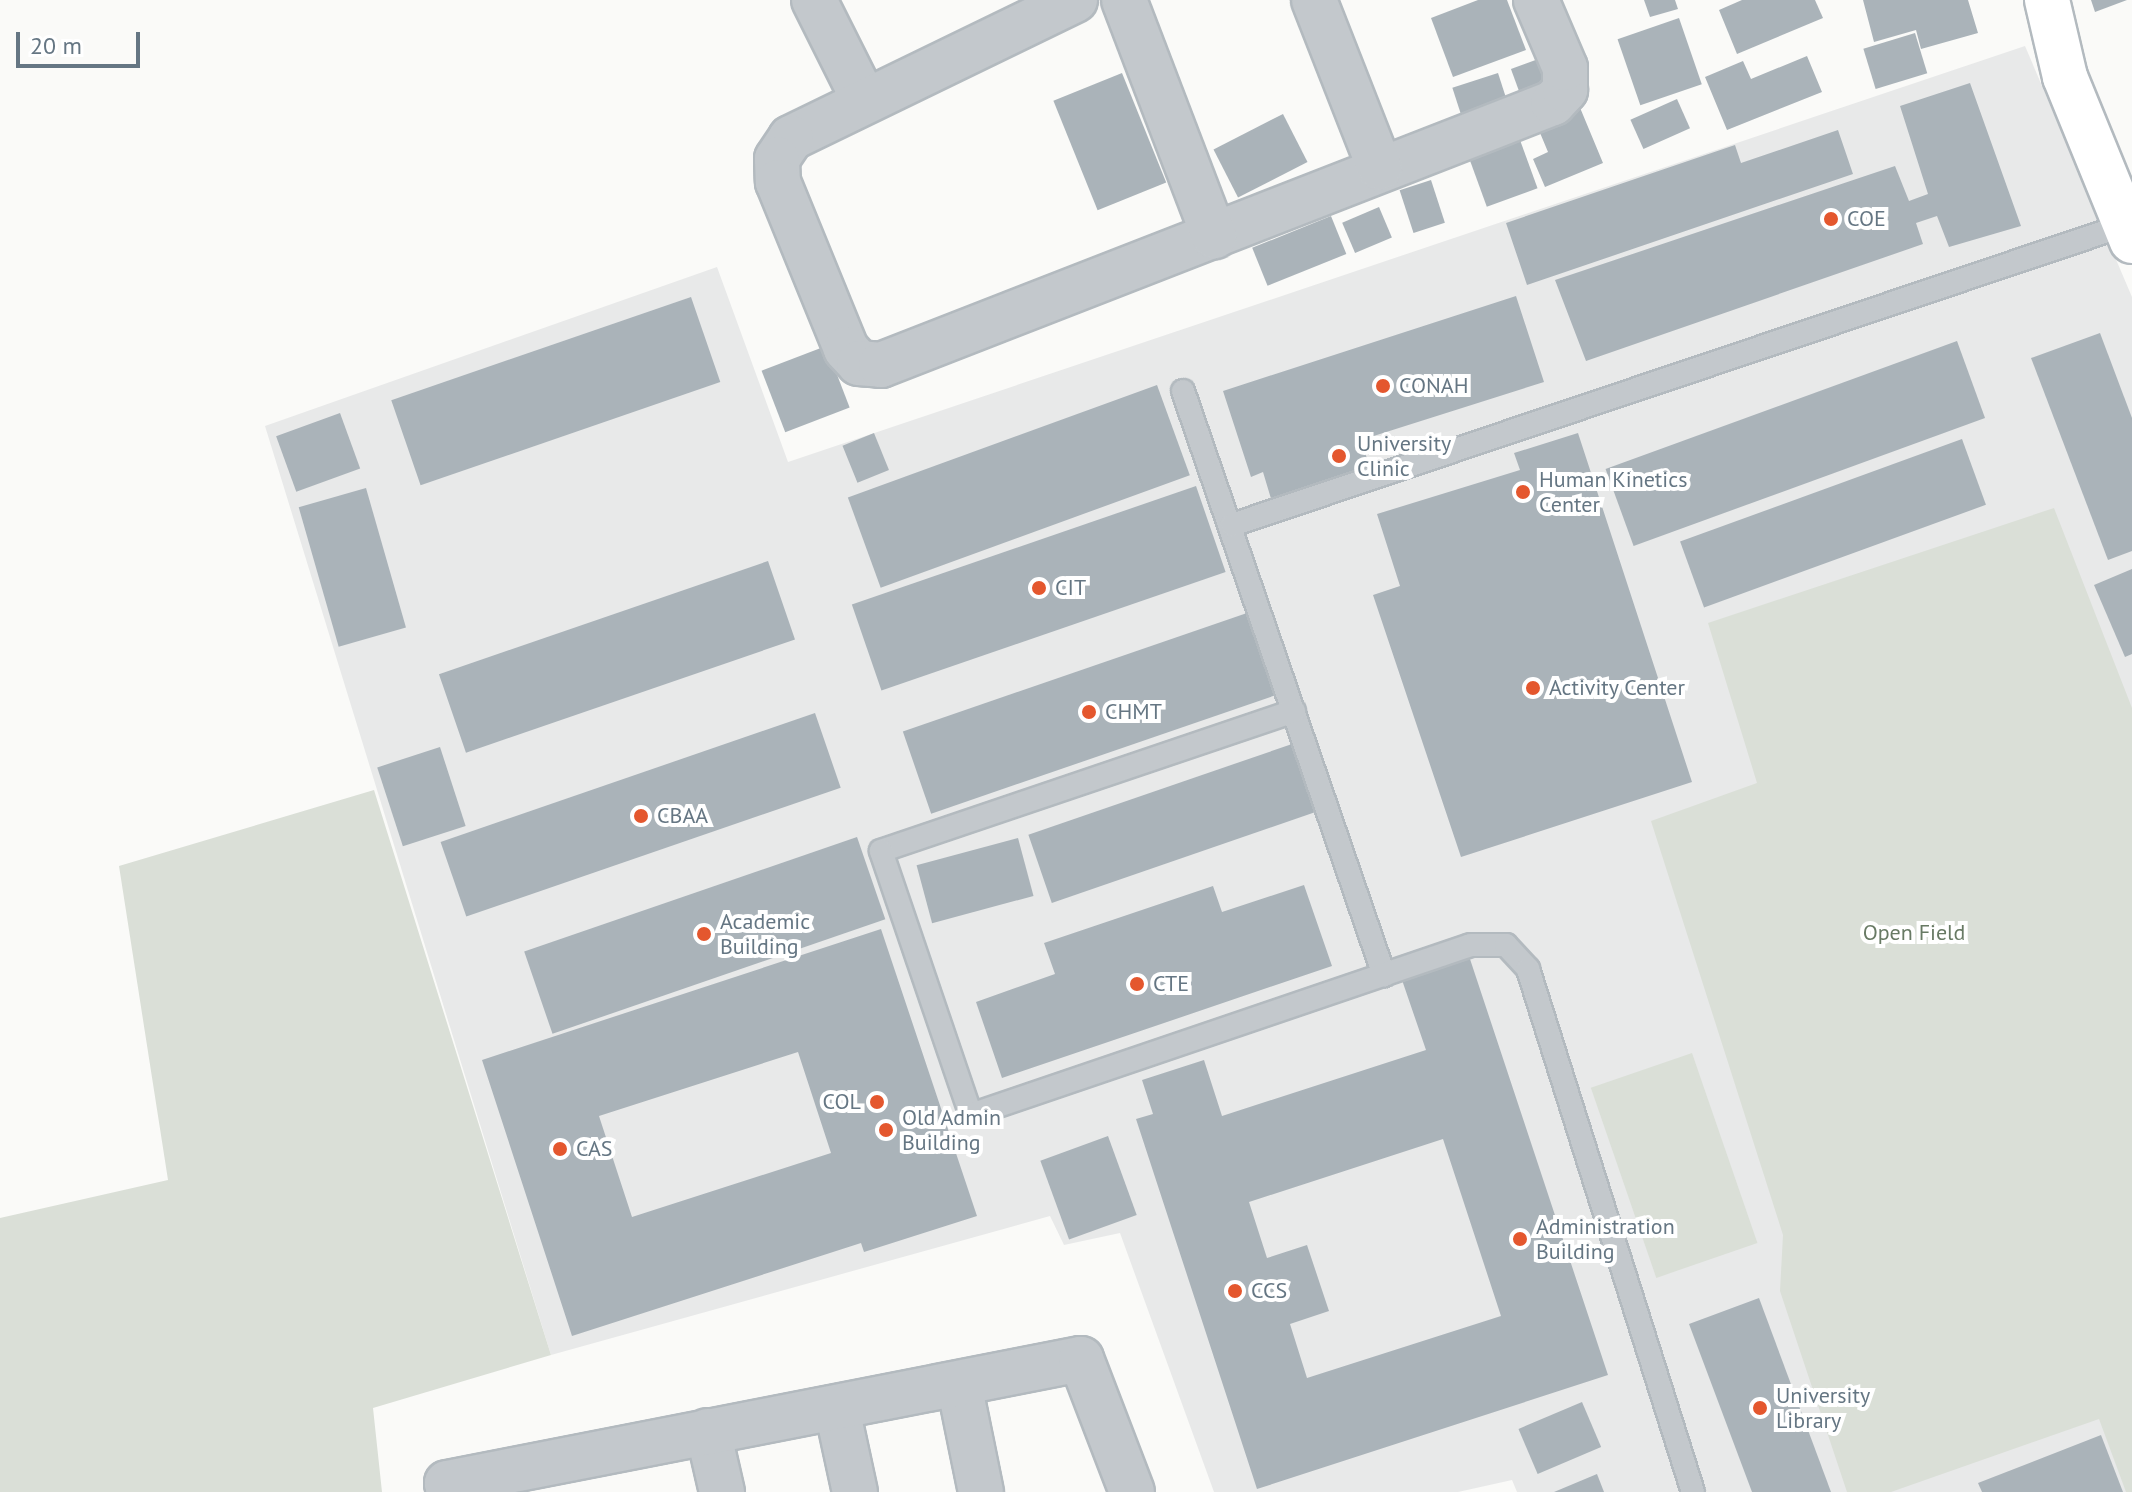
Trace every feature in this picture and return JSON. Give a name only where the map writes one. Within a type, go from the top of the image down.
[{"type":"main road","points":[[2047,0],[2065,77],[2129,233]]},
{"type":"street","points":[[814,0],[864,100]]},
{"type":"street","points":[[1075,0],[791,138],[777,159],[784,196],[846,349],[859,363],[881,365],[1553,103],[1565,90],[1565,68],[1536,0]]},
{"type":"street","points":[[1124,0],[1214,236]]},
{"type":"street","points":[[1314,0],[1380,168]]},
{"type":"street","points":[[449,1492],[447,1483],[1081,1359],[1132,1492]]},
{"type":"street","points":[[959,1384],[981,1492]]},
{"type":"street","points":[[837,1409],[855,1492]]},
{"type":"street","points":[[708,1431],[722,1492]]},
{"type":"lane","points":[[1232,525],[2129,233]]},
{"type":"lane","points":[[1183,391],[1232,525],[1384,975]]},
{"type":"lane","points":[[1294,711],[881,851],[971,1115],[1471,945],[1506,945],[1528,969],[1693,1492]]},
{"type":"shaded area","points":[[2025,46],[2132,297],[2132,1492],[1517,1492],[1512,1480],[1458,1492],[1214,1492],[1120,1233],[1064,1245],[1050,1216],[551,1355],[265,426],[717,267],[788,462]]},
{"type":"green space","name":"Open Field","points":[[2054,508],[2132,708],[2132,1492],[2126,1492],[2099,1419],[1891,1492],[1847,1492],[1780,1291],[1783,1235],[1651,821],[1757,783],[1708,623]]},
{"type":"green space","points":[[374,790],[551,1355],[373,1408],[382,1492],[0,1492],[0,1218],[168,1180],[119,866]]},
{"type":"green space","points":[[1692,1053],[1757,1243],[1656,1278],[1591,1088]]},
{"type":"building","points":[[1478,0],[1507,0],[1526,50],[1453,77],[1431,18]]},
{"type":"building","points":[[1644,0],[1675,0],[1678,9],[1650,17]]},
{"type":"building","points":[[1742,0],[1815,0],[1823,18],[1737,54],[1719,10]]},
{"type":"building","points":[[1863,0],[1968,0],[1978,33],[1921,49],[1916,30],[1874,42]]},
{"type":"building","points":[[2091,0],[2127,0],[2095,12]]},
{"type":"building","points":[[1679,18],[1702,84],[1640,105],[1618,39]]},
{"type":"building","points":[[1915,33],[1927,73],[1876,89],[1863,49]]},
{"type":"building","points":[[1807,56],[1822,92],[1727,130],[1705,77],[1743,61],[1751,79]]},
{"type":"building","points":[[1541,58],[1550,83],[1520,94],[1511,69]]},
{"type":"building","points":[[1122,73],[1166,182],[1098,210],[1053,101]]},
{"type":"building","points":[[1498,73],[1508,104],[1463,119],[1452,88]]},
{"type":"building","name":"COE","points":[[1970,83],[2021,226],[1949,247],[1937,216],[1916,223],[1923,244],[1586,361],[1555,280],[1895,166],[1909,201],[1928,194],[1900,106]]},
{"type":"building","points":[[1576,98],[1603,163],[1545,187],[1533,159],[1548,152],[1533,116]]},
{"type":"building","points":[[1677,99],[1690,128],[1643,149],[1630,120]]},
{"type":"building","points":[[1283,114],[1308,162],[1238,198],[1214,149]]},
{"type":"building","points":[[1516,129],[1538,188],[1487,207],[1465,147]]},
{"type":"building","points":[[1838,130],[1853,174],[1527,285],[1506,223],[1735,145],[1741,163]]},
{"type":"building","points":[[1431,180],[1445,223],[1414,233],[1400,190]]},
{"type":"building","points":[[1379,207],[1392,237],[1355,253],[1342,223]]},
{"type":"building","points":[[1331,216],[1346,254],[1268,286],[1252,248]]},
{"type":"building","name":"CONAH","points":[[1516,296],[1544,382],[1361,440],[1371,471],[1272,502],[1263,472],[1251,477],[1223,391]]},
{"type":"building","points":[[691,297],[720,382],[421,485],[391,400]]},
{"type":"building","points":[[2100,333],[2132,418],[2132,551],[2108,560],[2031,358]]},
{"type":"building","points":[[1957,341],[1985,418],[1634,546],[1606,469]]},
{"type":"building","points":[[826,346],[850,408],[785,432],[762,371]]},
{"type":"building","name":"CIT","points":[[1157,385],[1190,475],[881,588],[848,498]]},
{"type":"building","points":[[340,413],[360,468],[296,492],[276,436]]},
{"type":"building","points":[[874,433],[889,470],[857,483],[842,446]]},
{"type":"building","name":"Activity Center","points":[[1578,433],[1692,782],[1461,857],[1373,595],[1400,586],[1377,514],[1520,470],[1514,453]]},
{"type":"building","points":[[1962,439],[1986,505],[1704,607],[1680,542]]},
{"type":"building","name":"CIT","points":[[1196,486],[1226,572],[881,691],[852,605]]},
{"type":"building","points":[[366,488],[406,627],[339,647],[299,507]]},
{"type":"building","points":[[768,561],[795,639],[466,753],[439,674]]},
{"type":"building","points":[[2132,569],[2132,654],[2125,657],[2094,585]]},
{"type":"building","name":"CHMT","points":[[1247,613],[1275,695],[931,814],[903,732]]},
{"type":"building","name":"CBAA","points":[[815,713],[841,788],[466,917],[441,842]]},
{"type":"building","points":[[1295,743],[1318,811],[1052,903],[1028,835]]},
{"type":"building","points":[[440,747],[466,826],[403,846],[377,767]]},
{"type":"building","name":"Academic Building","points":[[857,837],[885,919],[553,1034],[524,952]]},
{"type":"building","points":[[1018,838],[1034,896],[932,923],[917,865]]},
{"type":"building","name":"CTE","points":[[1304,885],[1332,966],[1002,1078],[976,1002],[1055,974],[1044,943],[1213,886],[1222,912]]},
{"type":"building","name":"Old Admin Building","points":[[881,929],[977,1216],[864,1252],[861,1243],[572,1336],[482,1060]],"holes":[[[798,1052],[831,1153],[632,1217],[599,1116]]]},
{"type":"building","name":"Administration Building","points":[[1469,956],[1608,1375],[1257,1489],[1136,1119],[1153,1114],[1142,1080],[1204,1060],[1222,1116],[1426,1050],[1402,980]],"holes":[[[1443,1139],[1501,1316],[1307,1378],[1290,1324],[1329,1311],[1307,1245],[1267,1258],[1249,1202]]]},
{"type":"building","points":[[1108,1136],[1137,1215],[1069,1240],[1040,1161]]},
{"type":"building","name":"University Library","points":[[1759,1298],[1831,1492],[1752,1492],[1689,1324]]},
{"type":"building","points":[[1582,1402],[1601,1447],[1538,1474],[1518,1429]]},
{"type":"building","points":[[2101,1435],[2123,1492],[1982,1492],[1978,1483]]},
{"type":"building","points":[[1597,1474],[1604,1492],[1554,1492]]},
{"type":"place","name":"COE","points":[[1831,219]]},
{"type":"place","name":"CONAH","points":[[1383,386]]},
{"type":"place","name":"University Clinic","points":[[1339,456]]},
{"type":"place","name":"Human Kinetics Center","points":[[1523,492]]},
{"type":"place","name":"CIT","points":[[1039,588]]},
{"type":"place","name":"Activity Center","points":[[1533,688]]},
{"type":"place","name":"CHMT","points":[[1089,712]]},
{"type":"place","name":"CBAA","points":[[641,816]]},
{"type":"place","name":"Academic Building","points":[[704,934]]},
{"type":"place","name":"CTE","points":[[1137,984]]},
{"type":"place","name":"COL","points":[[877,1102]]},
{"type":"place","name":"Old Admin Building","points":[[886,1130]]},
{"type":"place","name":"CAS","points":[[560,1149]]},
{"type":"place","name":"Administration Building","points":[[1520,1239]]},
{"type":"place","name":"CCS","points":[[1235,1291]]},
{"type":"place","name":"University Library","points":[[1760,1408]]}]
